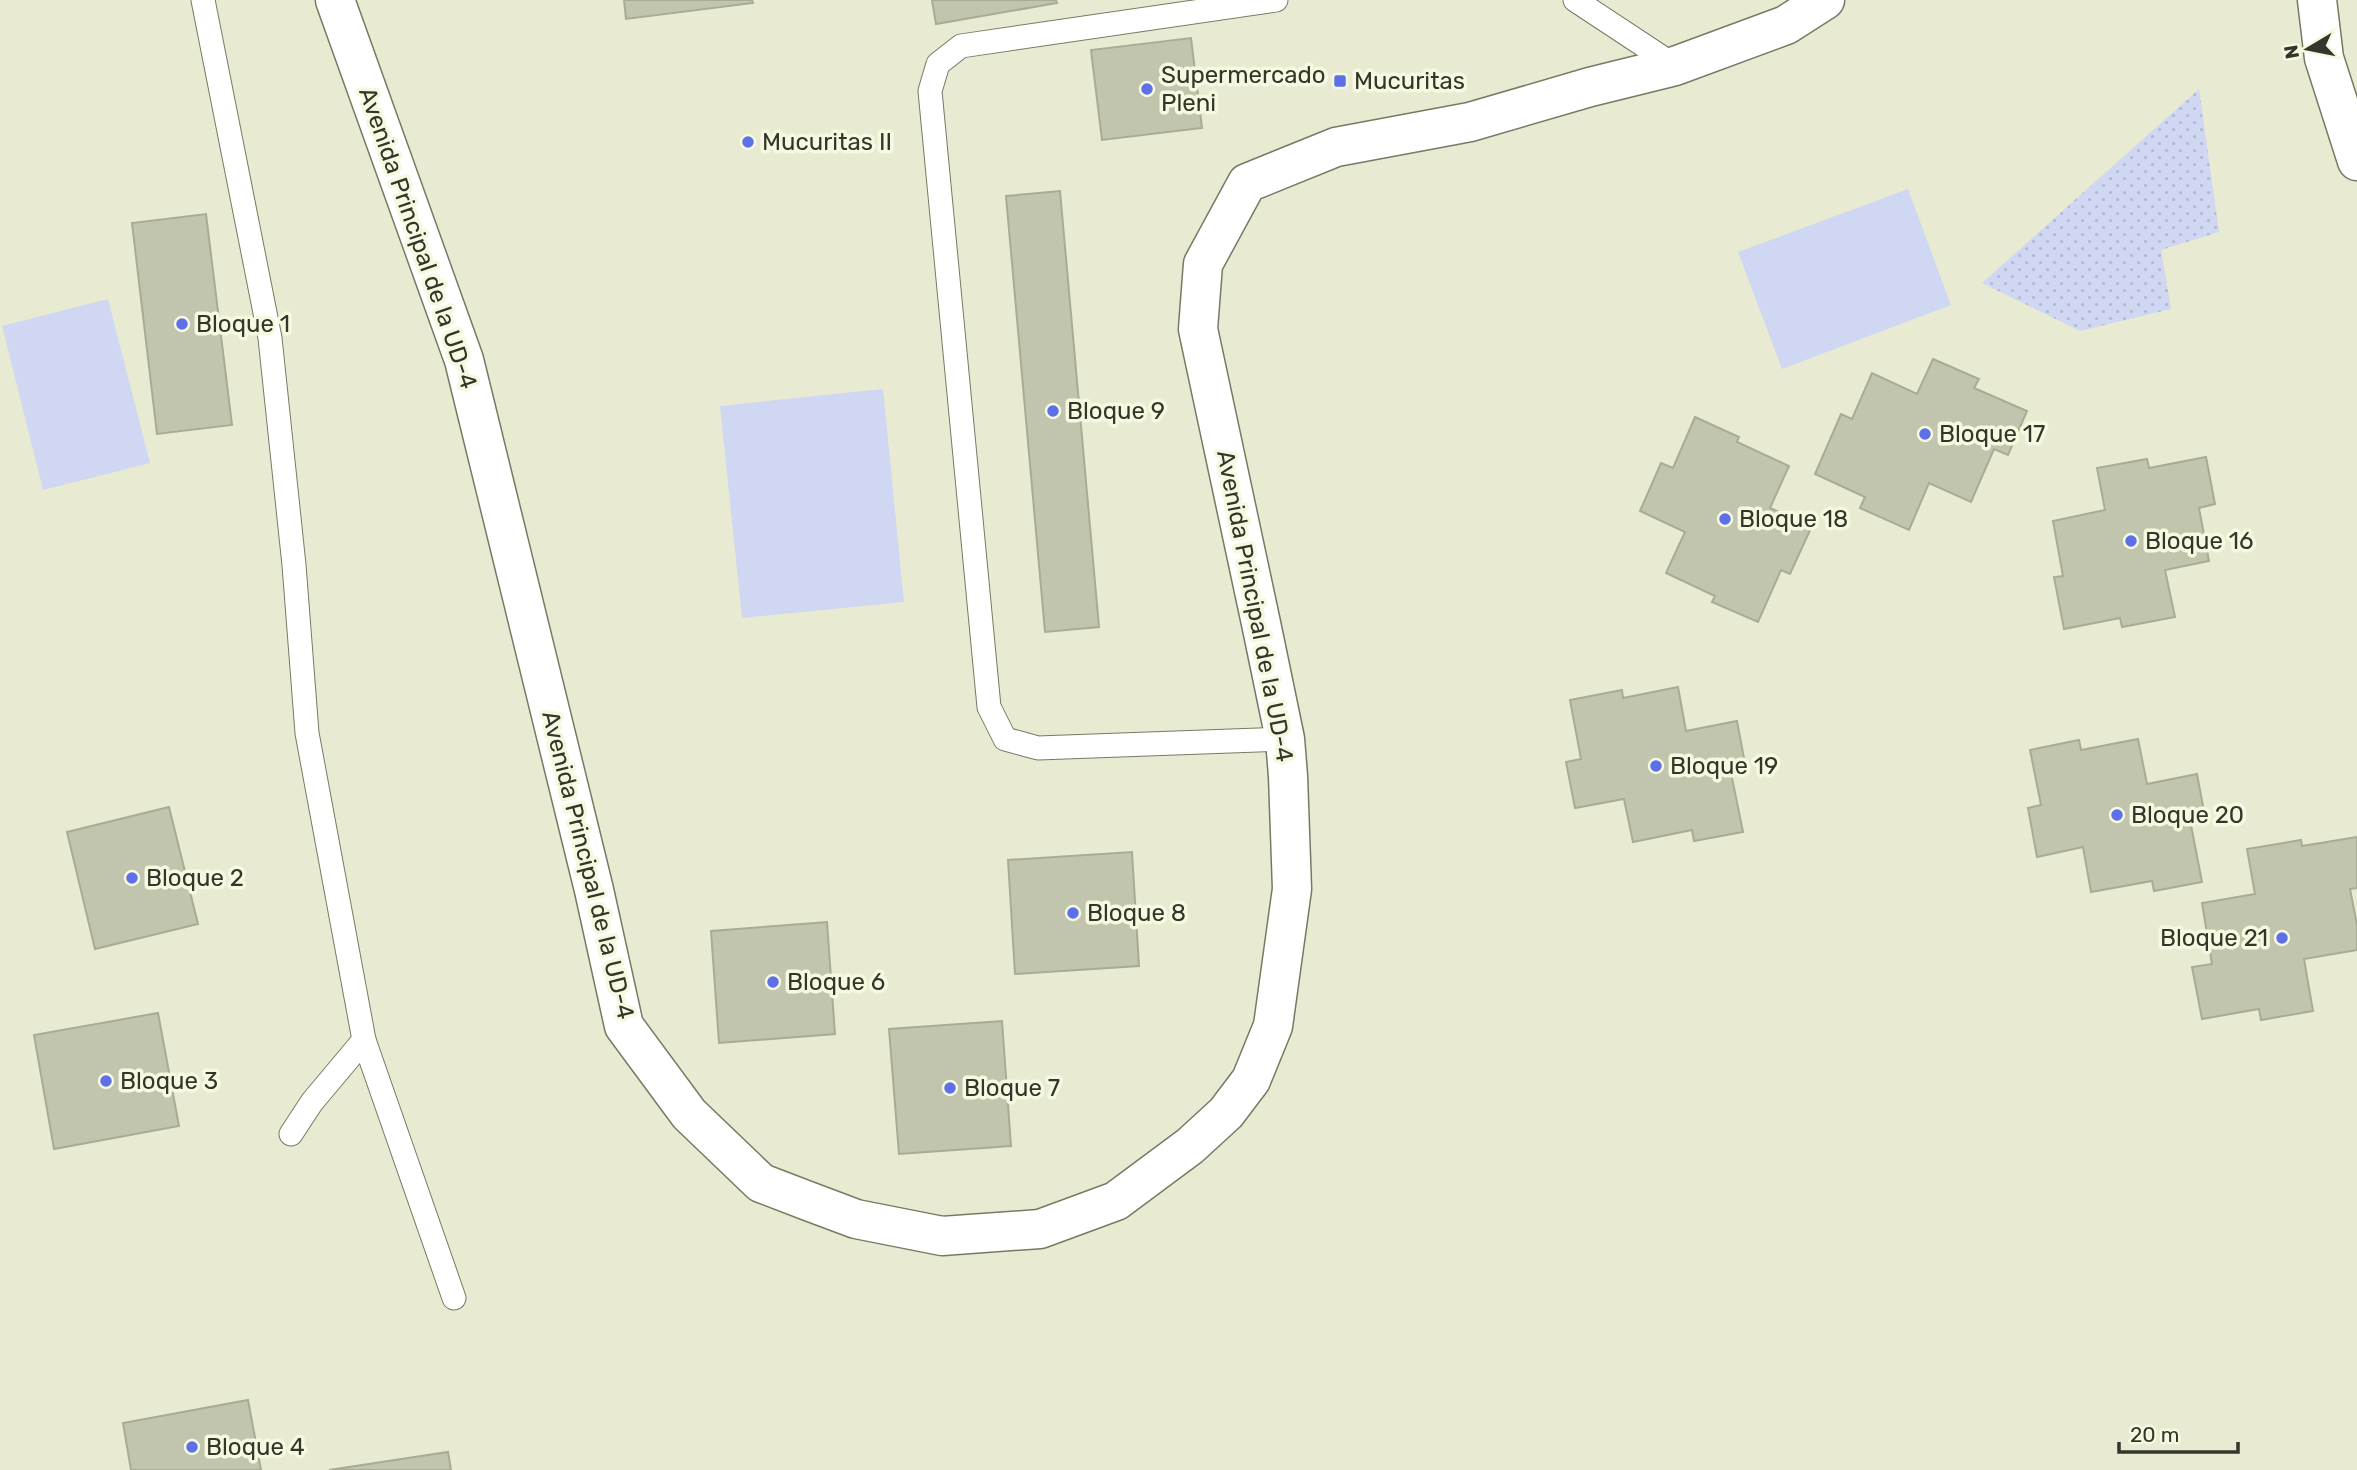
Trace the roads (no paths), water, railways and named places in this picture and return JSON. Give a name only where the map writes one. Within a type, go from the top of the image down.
[{"type":"street","name":"Avenida Principal de la UD-4","points":[[335,0],[464,360],[594,890],[624,1026],[689,1114],[761,1183],[856,1219],[942,1236],[1040,1229],[1116,1201],[1191,1146],[1226,1112],[1251,1080],[1273,1026],[1292,888],[1285,739],[1198,329],[1203,264],[1247,183],[1336,147],[1470,122],[1590,87],[1675,66],[1786,25],[1825,0]]},
{"type":"street","points":[[2317,0],[2324,58],[2357,161]]},
{"type":"lane","points":[[203,0],[270,338],[295,565],[307,733],[364,1040],[454,1297]]},
{"type":"lane","points":[[1276,0],[1164,7],[961,46],[938,64],[930,91],[989,707],[1005,739],[1038,748],[1285,739]]},
{"type":"lane","points":[[1575,0],[1675,66]]},
{"type":"lane","points":[[291,1134],[312,1102],[364,1040]]},
{"type":"place","name":"Mucuritas","points":[[1340,81]]},
{"type":"place","name":"Supermercado Pleni","points":[[1147,89]]},
{"type":"place","name":"Mucuritas II","points":[[748,142]]},
{"type":"place","name":"Bloque 1","points":[[182,324]]},
{"type":"place","name":"Bloque 9","points":[[1053,411]]},
{"type":"place","name":"Bloque 17","points":[[1925,434]]},
{"type":"place","name":"Bloque 18","points":[[1725,519]]},
{"type":"place","name":"Bloque 16","points":[[2131,541]]},
{"type":"place","name":"Bloque 19","points":[[1656,766]]},
{"type":"place","name":"Bloque 20","points":[[2117,815]]},
{"type":"place","name":"Bloque 2","points":[[132,878]]},
{"type":"place","name":"Bloque 8","points":[[1073,913]]},
{"type":"place","name":"Bloque 21","points":[[2282,938]]},
{"type":"place","name":"Bloque 6","points":[[773,982]]},
{"type":"place","name":"Bloque 3","points":[[106,1081]]},
{"type":"place","name":"Bloque 7","points":[[950,1088]]},
{"type":"place","name":"Bloque 4","points":[[192,1447]]}]
